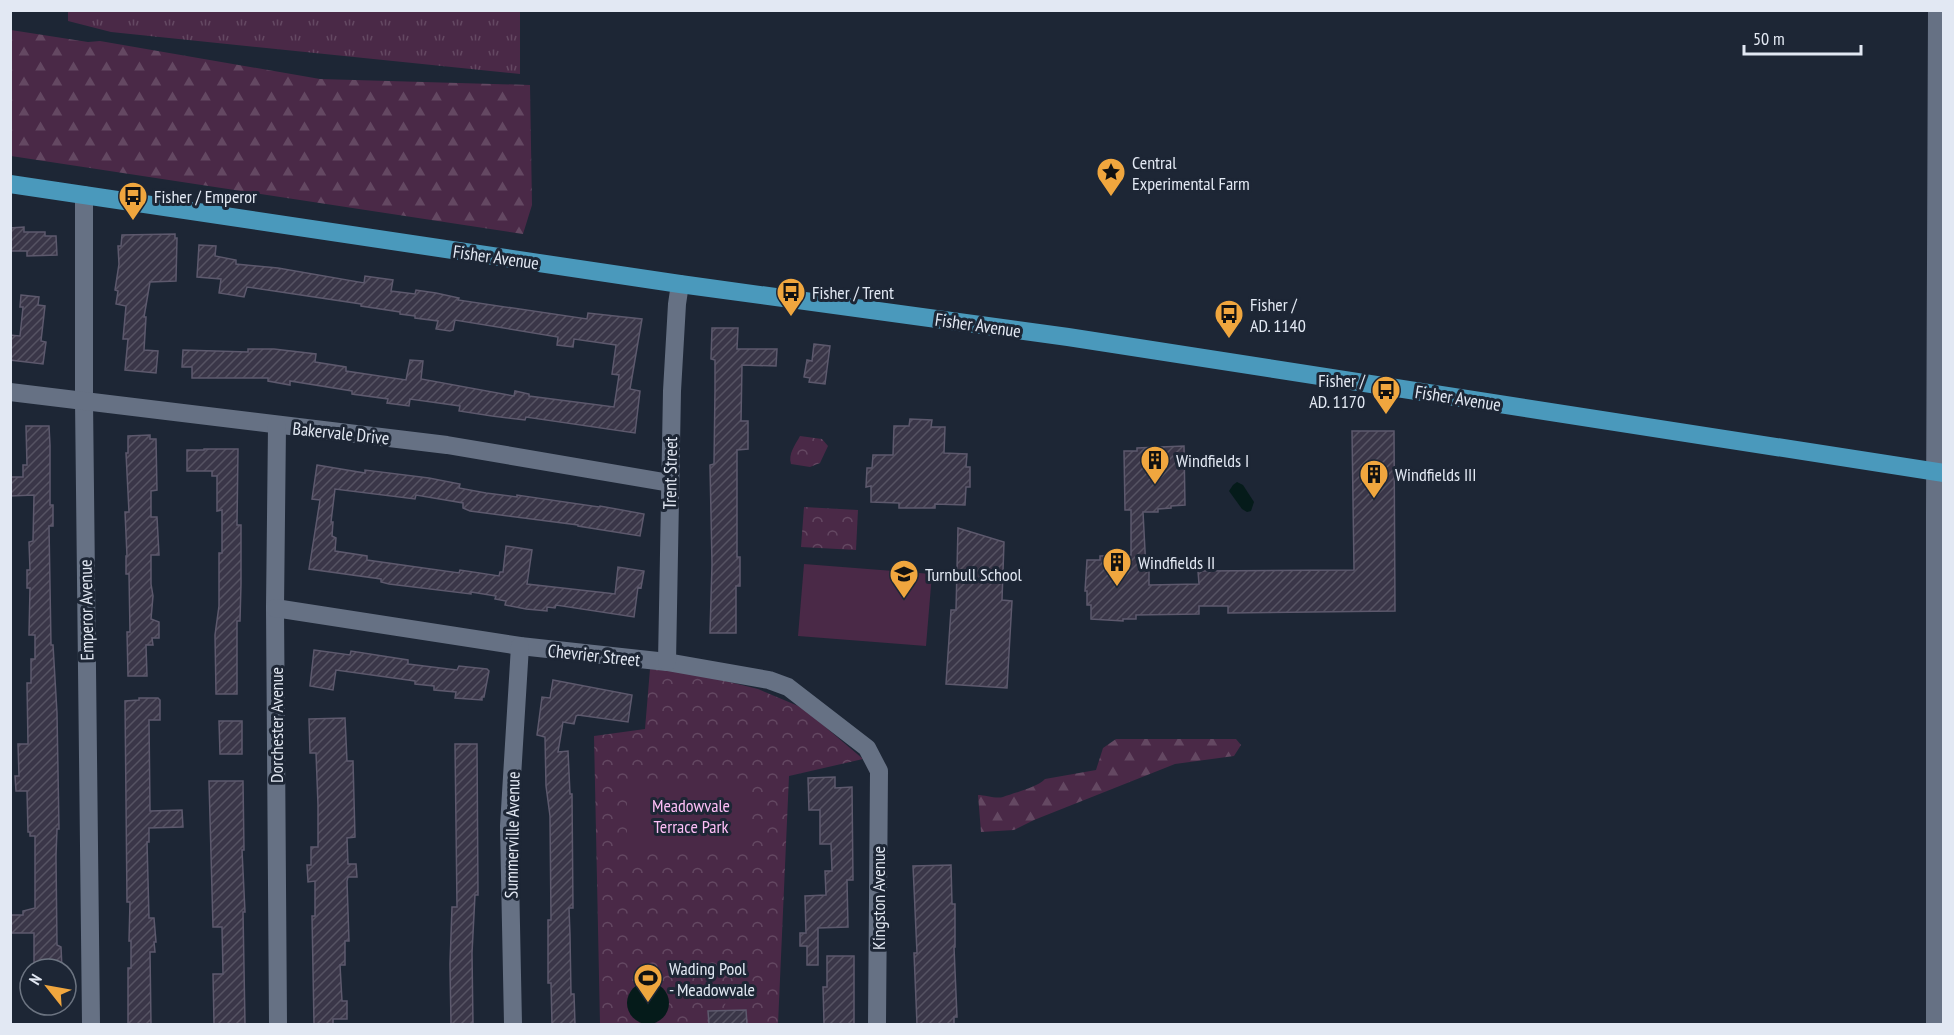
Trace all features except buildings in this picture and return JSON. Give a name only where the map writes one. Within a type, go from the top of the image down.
[{"type":"main road","name":"Fisher Avenue","points":[[10,184],[680,284],[1068,337],[1940,472]]},
{"type":"street","points":[[1935,1024],[1940,472],[1937,10]]},
{"type":"street","name":"Emperor Avenue","points":[[84,195],[91,1024]]},
{"type":"street","name":"Trent Street","points":[[667,663],[673,380],[680,284]]},
{"type":"street","name":"Bakervale Drive","points":[[10,392],[447,445],[670,483]]},
{"type":"street","name":"Dorchester Avenue","points":[[277,426],[275,608],[278,1024]]},
{"type":"street","name":"Chevrier Street","points":[[275,608],[520,646],[667,663],[769,680],[788,687],[867,748],[879,771]]},
{"type":"street","name":"Summerville Avenue","points":[[513,1024],[509,826],[520,646]]},
{"type":"street","name":"Kingston Avenue","points":[[877,1024],[879,771]]},
{"type":"green space","points":[[68,11],[520,11],[520,74],[111,32],[68,21]]},
{"type":"green space","points":[[11,30],[88,42],[100,41],[320,79],[530,85],[532,205],[523,234],[11,156]]},
{"type":"green space","points":[[800,436],[822,439],[828,446],[820,463],[810,467],[791,464],[791,453]]},
{"type":"green space","points":[[804,507],[858,510],[856,550],[801,547]]},
{"type":"green space","points":[[804,564],[932,574],[926,646],[798,636]]},
{"type":"green space","name":"Meadowvale Terrace Park","points":[[650,669],[689,672],[758,689],[803,708],[863,759],[789,776],[778,1024],[600,1024],[594,736],[645,729]]},
{"type":"green space","points":[[1116,739],[1236,739],[1241,745],[1234,756],[1175,764],[1014,830],[981,832],[978,795],[1003,797],[1032,787],[1045,779],[1096,770],[1103,748]]},
{"type":"green space","points":[[627,779],[750,779],[750,847],[627,847]]},
{"type":"green space","points":[[726,990],[747,991],[747,1009],[725,1009]]},
{"type":"shaded area","points":[[1237,482],[1243,485],[1254,502],[1251,511],[1247,512],[1242,509],[1229,491]]},
{"type":"shaded area","name":"Wading Pool - Meadowvale","points":[[648,982],[663,988],[669,1003],[663,1018],[648,1024],[633,1018],[627,1003],[633,988]]},
{"type":"place","name":"Central Experimental Farm","points":[[1111,198]]},
{"type":"place","name":"Fisher / Emperor","points":[[133,222]]},
{"type":"place","name":"Fisher / Trent","points":[[791,318]]},
{"type":"place","name":"Fisher / AD. 1140","points":[[1229,340]]},
{"type":"place","name":"Fisher / AD. 1170","points":[[1386,416]]},
{"type":"place","name":"Windfields I","points":[[1155,486]]},
{"type":"place","name":"Windfields III","points":[[1374,500]]},
{"type":"place","name":"Windfields II","points":[[1117,588]]},
{"type":"place","name":"Turnbull School","points":[[904,600]]},
{"type":"place","name":"Wading Pool - Meadowvale","points":[[648,1004]]}]
